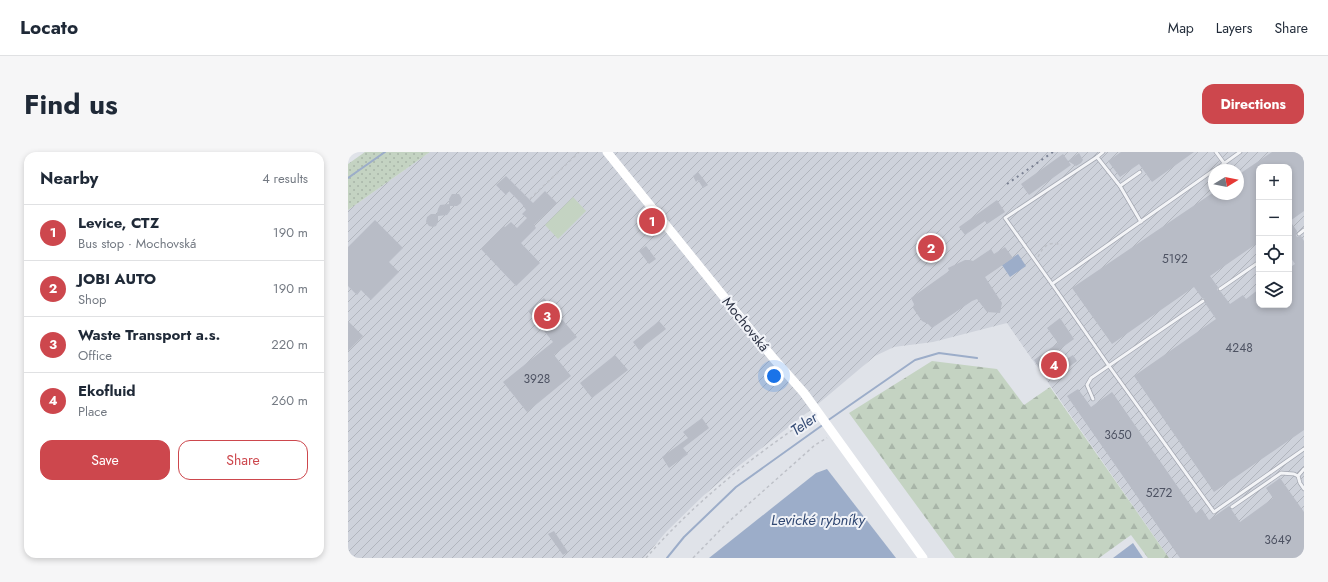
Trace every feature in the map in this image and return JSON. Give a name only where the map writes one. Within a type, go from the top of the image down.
[{"type":"street","name":"Mochovská","points":[[607,152],[819,413],[923,558]]},
{"type":"lane","points":[[1103,152],[1005,218],[1214,512],[1304,449]]},
{"type":"lane","points":[[1216,152],[1224,163],[1240,152]]},
{"type":"lane","points":[[1097,157],[1120,186],[1141,222]]},
{"type":"lane","points":[[1120,186],[1140,172]]},
{"type":"lane","points":[[1052,284],[1208,174]]},
{"type":"lane","points":[[1299,234],[1304,230]]},
{"type":"lane","points":[[1220,289],[1256,264]]},
{"type":"lane","points":[[1093,399],[1087,384],[1091,378],[1203,301]]},
{"type":"lane","points":[[1298,476],[1304,469]]},
{"type":"lane","points":[[1232,507],[1281,473],[1294,474],[1298,476]]},
{"type":"lane","points":[[1298,476],[1304,489]]},
{"type":"path","points":[[530,199],[579,152]]},
{"type":"path","points":[[1036,260],[1046,245],[1054,242],[1062,245]]},
{"type":"path","points":[[646,558],[705,497],[735,472],[819,413]]},
{"type":"path","points":[[693,558],[726,524],[832,431]]},
{"type":"shaded area","points":[[430,152],[1304,152],[1304,558],[1169,558],[1007,323],[933,342],[894,347],[875,356],[818,404],[736,468],[703,496],[666,532],[644,558],[348,558],[348,210]]},
{"type":"green space","points":[[365,152],[430,152],[348,210],[348,164]]},
{"type":"green space","points":[[573,197],[586,211],[558,239],[545,225]]},
{"type":"green space","points":[[932,361],[997,369],[1024,405],[1050,387],[1169,558],[1148,558],[1131,535],[1099,558],[955,558],[849,413]]},
{"type":"water","points":[[1018,254],[1026,266],[1010,277],[1002,265]]},
{"type":"water","name":"Levické rybníky","points":[[827,469],[896,558],[709,558],[816,473]]},
{"type":"water","points":[[1133,543],[1143,558],[1113,558]]},
{"type":"building","points":[[1121,152],[1194,152],[1152,182],[1139,164],[1120,177],[1108,161]]},
{"type":"building","points":[[1272,152],[1304,152],[1304,211],[1292,220],[1292,164],[1256,164],[1256,244],[1210,276],[1218,287],[1217,290],[1221,292],[1230,304],[1243,295],[1246,299],[1256,291],[1256,308],[1292,308],[1292,266],[1295,264],[1292,260],[1292,224],[1297,231],[1296,236],[1301,236],[1304,241],[1304,430],[1214,492],[1134,376],[1216,319],[1205,303],[1205,299],[1202,298],[1194,287],[1112,344],[1072,288],[1208,196],[1208,200],[1244,200],[1244,171]]},
{"type":"building","points":[[1079,153],[1083,160],[1081,163],[1076,166],[1068,161]]},
{"type":"building","points":[[1063,154],[1071,165],[1029,195],[1021,184]]},
{"type":"building","points":[[698,172],[708,185],[703,188],[698,180],[696,182],[693,176]]},
{"type":"building","points":[[506,176],[533,203],[545,191],[557,203],[534,225],[536,228],[521,243],[540,263],[516,286],[481,249],[504,226],[505,227],[511,222],[517,228],[527,218],[522,214],[526,210],[522,204],[509,191],[506,195],[496,185]]},
{"type":"building","points":[[452,194],[459,194],[462,199],[461,203],[457,206],[450,206],[450,211],[447,215],[438,216],[436,226],[429,226],[426,222],[427,217],[431,214],[437,214],[440,205],[449,204],[449,199]]},
{"type":"building","points":[[997,200],[1005,212],[987,224],[985,221],[965,235],[959,227]]},
{"type":"building","points":[[375,220],[403,248],[389,262],[399,272],[371,300],[361,290],[357,295],[348,286],[348,247]]},
{"type":"building","points":[[940,240],[944,247],[923,261],[918,255]]},
{"type":"building","points":[[646,246],[656,259],[649,264],[639,251]]},
{"type":"building","points":[[1005,247],[1013,258],[985,277],[1002,303],[1000,313],[987,312],[977,299],[932,328],[922,321],[913,308],[914,304],[911,298],[949,271],[948,268],[965,260],[973,261],[991,249],[994,254]]},
{"type":"building","points":[[544,298],[577,337],[554,355],[571,376],[527,412],[503,382],[553,342],[528,311]]},
{"type":"building","points":[[1060,318],[1074,339],[1056,352],[1062,362],[1073,355],[1077,361],[1051,380],[1034,360],[1058,343],[1047,328]]},
{"type":"building","points":[[348,321],[363,336],[348,351]]},
{"type":"building","points":[[659,321],[666,329],[639,350],[633,342]]},
{"type":"building","points":[[615,355],[628,370],[592,398],[580,383]]},
{"type":"building","points":[[1078,389],[1091,407],[1112,392],[1196,513],[1202,509],[1209,520],[1229,506],[1240,522],[1273,498],[1266,488],[1280,478],[1304,512],[1304,558],[1180,558],[1067,396]]},
{"type":"building","points":[[702,418],[709,428],[683,448],[688,454],[669,468],[662,457],[688,438],[683,432]]},
{"type":"building","points":[[554,531],[568,552],[563,555],[548,534]]},
{"type":"waterway","points":[[348,178],[385,152]]},
{"type":"waterway","name":"Teler","points":[[827,421],[915,360],[939,353],[977,358]]},
{"type":"waterway","name":"Teler","points":[[667,558],[684,537],[736,487],[824,424]]},
{"type":"railway","points":[[1007,184],[1053,152]]},
{"type":"place","name":"Levice, CTZ","points":[[652,221]]},
{"type":"place","name":"JOBI AUTO","points":[[931,248]]},
{"type":"place","name":"Waste Transport a.s.","points":[[547,316]]},
{"type":"place","name":"Ekofluid","points":[[1054,365]]}]
